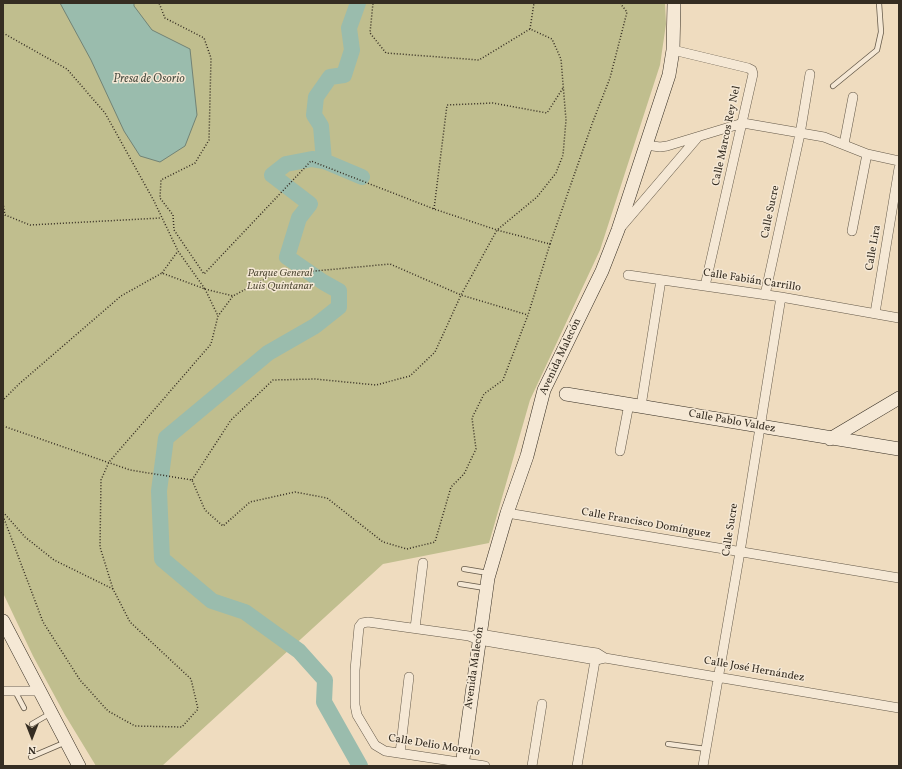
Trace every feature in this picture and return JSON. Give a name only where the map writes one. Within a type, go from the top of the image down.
[{"type":"main road","name":"Avenida Malecón","points":[[462,765],[476,636],[490,573],[507,513],[527,456],[544,390],[602,271],[618,230],[669,75],[673,50],[674,3]]},
{"type":"main road","name":"Calle Pablo Valdez","points":[[566,394],[760,428],[899,449]]},
{"type":"main road","points":[[830,439],[899,398]]},
{"type":"main road","points":[[3,621],[38,691],[79,766]]},
{"type":"street","name":"Calle Marcos Rey Nel","points":[[673,50],[752,70],[753,74],[705,286]]},
{"type":"street","name":"Calle Sucre","points":[[765,295],[800,134],[810,74]]},
{"type":"street","points":[[844,144],[853,97]]},
{"type":"street","points":[[646,146],[660,147],[743,123],[824,137],[866,154],[899,161]]},
{"type":"street","points":[[618,230],[698,137]]},
{"type":"street","points":[[852,231],[866,154]]},
{"type":"street","name":"Calle Lira","points":[[874,313],[898,189],[899,168]]},
{"type":"street","name":"Calle Fabián Carrillo","points":[[628,275],[781,297],[899,318]]},
{"type":"street","points":[[620,451],[635,405],[661,280]]},
{"type":"street","name":"Calle Sucre","points":[[703,766],[740,552],[781,297]]},
{"type":"street","name":"Calle Francisco Domínguez","points":[[507,513],[899,578]]},
{"type":"street","points":[[415,628],[423,563]]},
{"type":"street","name":"Calle José Hernández","points":[[380,749],[375,744],[355,710],[355,670],[359,627],[362,623],[368,622],[476,636],[899,708]]},
{"type":"street","points":[[577,766],[599,657]]},
{"type":"street","points":[[400,753],[409,677]]},
{"type":"street","points":[[3,691],[38,691]]},
{"type":"street","points":[[532,766],[542,704]]},
{"type":"street","name":"Calle Delio Moreno","points":[[380,749],[462,765],[485,766]]},
{"type":"lane","points":[[833,86],[877,50],[881,32],[879,3]]},
{"type":"lane","points":[[464,569],[490,573]]},
{"type":"lane","points":[[460,584],[487,588]]},
{"type":"lane","points":[[15,691],[24,708]]},
{"type":"lane","points":[[32,724],[50,713]]},
{"type":"lane","points":[[31,757],[66,742]]},
{"type":"lane","points":[[668,744],[706,749]]},
{"type":"path","points":[[159,3],[166,18],[204,38],[211,58],[209,140],[195,163],[161,180],[160,198],[173,215],[174,230],[204,274],[311,161],[434,209],[497,230],[550,244]]},
{"type":"path","points":[[373,3],[370,33],[386,53],[479,60],[530,29],[534,3]]},
{"type":"path","points":[[192,480],[205,510],[224,526],[250,502],[295,492],[327,498],[383,542],[407,549],[435,542],[451,487],[464,474],[476,449],[472,418],[484,394],[503,380],[528,315],[550,244],[592,124],[610,78],[627,12],[620,3]]},
{"type":"path","points":[[192,480],[231,420],[273,380],[315,379],[376,385],[410,376],[435,352],[461,295],[497,230],[537,197],[556,173],[563,155],[566,120],[561,59],[552,39],[530,29]]},
{"type":"path","points":[[3,33],[67,69],[105,113],[154,201],[178,251],[205,289],[218,316]]},
{"type":"path","points":[[434,209],[447,105],[493,103],[547,114],[563,88]]},
{"type":"path","points":[[154,201],[160,198]]},
{"type":"path","points":[[3,202],[6,215],[30,225],[161,218]]},
{"type":"path","points":[[168,232],[174,230]]},
{"type":"path","points":[[3,400],[19,384],[121,296],[162,273],[178,251]]},
{"type":"path","points":[[3,516],[43,622],[80,680],[108,711],[135,726],[182,727],[198,709],[191,679],[130,622],[113,589],[100,547],[101,480],[109,462],[211,344],[218,316],[233,296],[272,275],[390,264],[461,295],[528,315]]},
{"type":"path","points":[[162,273],[205,289],[233,296]]},
{"type":"path","points":[[3,426],[130,470],[192,480]]},
{"type":"path","points":[[3,512],[25,536],[54,560],[113,589]]},
{"type":"green space","name":"Parque General Luis Quintanar","points":[[3,3],[665,3],[666,24],[660,65],[600,250],[530,400],[489,543],[383,564],[162,766],[96,766],[65,715],[33,656],[3,593]]},
{"type":"water","name":"Presa de Osorio","points":[[60,3],[134,3],[134,6],[152,30],[190,49],[197,115],[185,146],[160,162],[140,156],[124,131],[91,60]]},
{"type":"waterway","points":[[358,3],[349,28],[352,50],[344,75],[330,77],[316,97],[314,115],[321,126],[324,161],[362,177]]},
{"type":"waterway","points":[[324,161],[312,159],[286,164],[272,175],[310,204],[299,218],[287,257],[323,282],[339,291],[339,307],[315,326],[268,353],[166,438],[159,491],[162,559],[212,601],[245,612],[299,651],[325,680],[324,702],[360,766]]}]
